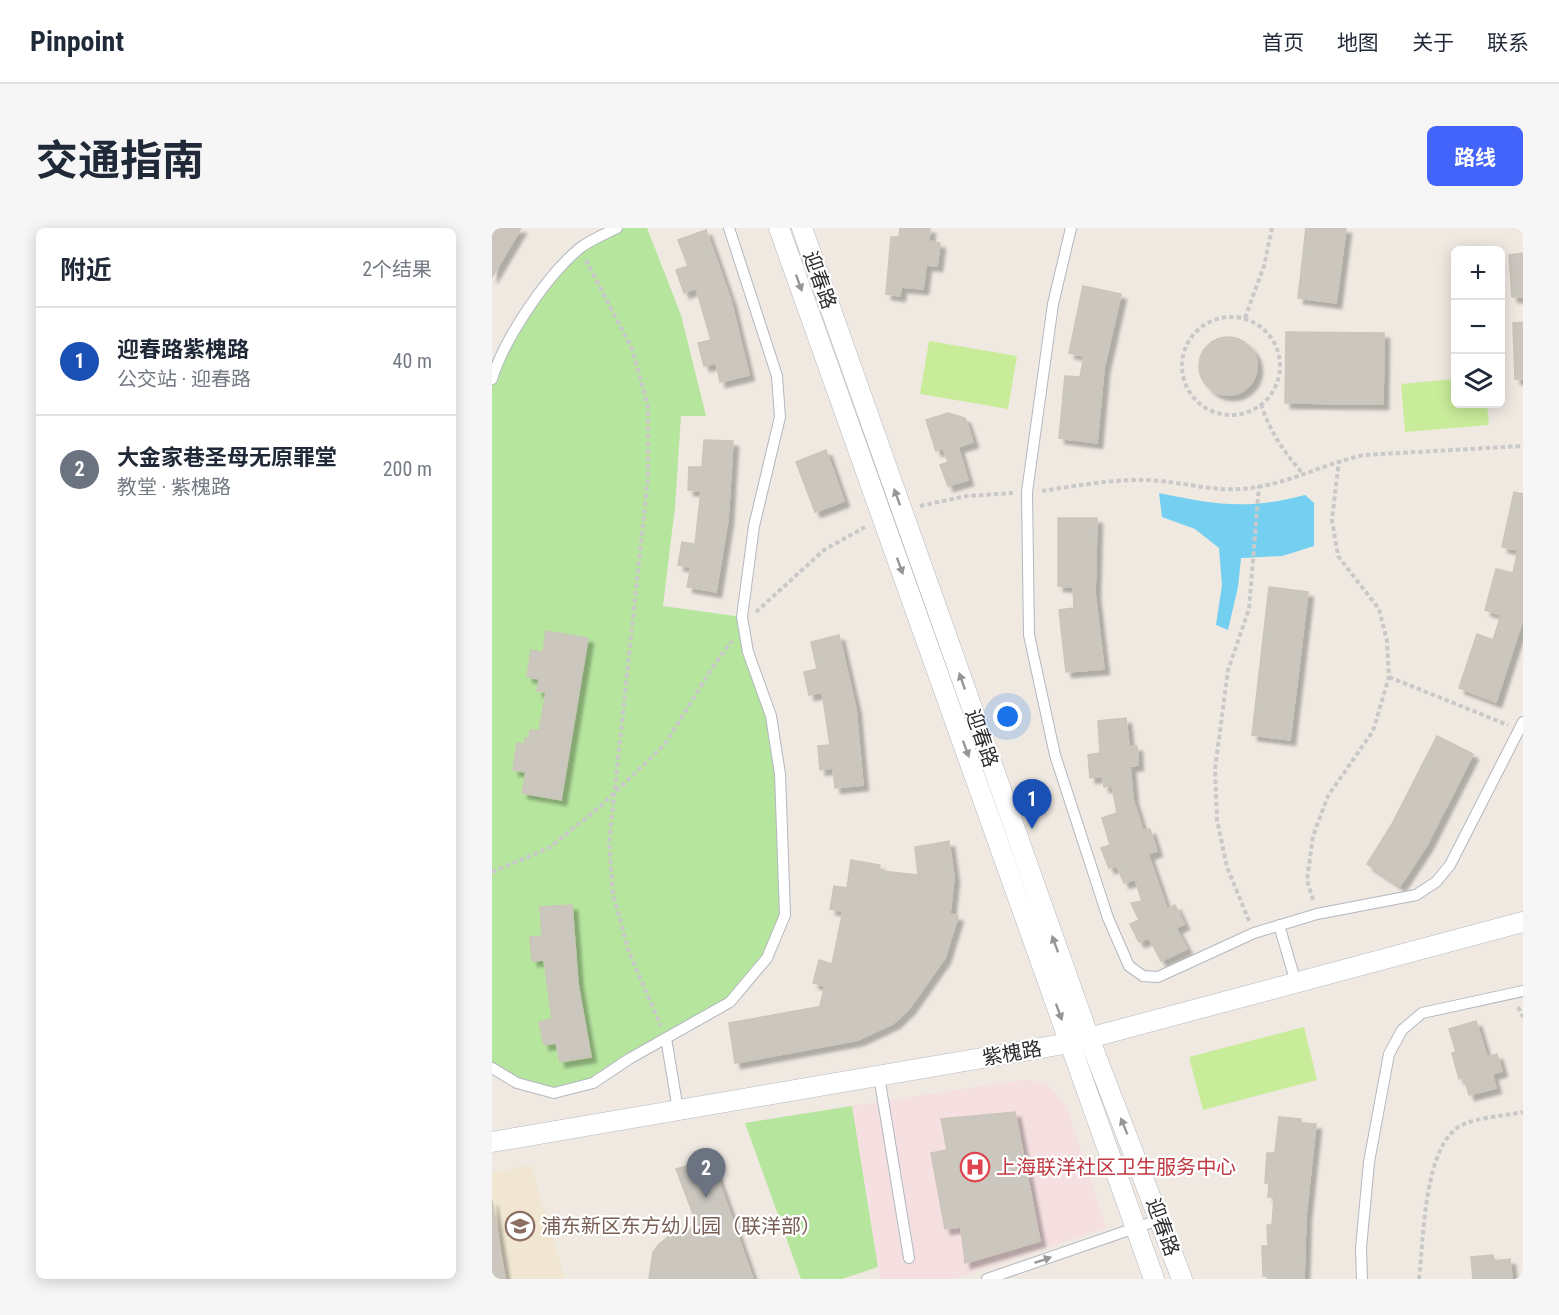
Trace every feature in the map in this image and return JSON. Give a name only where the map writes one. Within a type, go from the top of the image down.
[{"type":"street","name":"迎春路","points":[[779,228],[883,517],[1080,1040],[1161,1219],[1182,1279]]},
{"type":"street","name":"迎春路","points":[[801,228],[902,511],[1080,1040],[1135,1229],[1154,1279]]},
{"type":"street","name":"紫槐路","points":[[492,1142],[1080,1040],[1523,922]]},
{"type":"lane","points":[[492,380],[498,360],[534,299],[580,248],[617,228]]},
{"type":"lane","points":[[492,1068],[517,1083],[554,1093],[593,1083],[730,1002],[767,958],[785,915],[780,774],[771,716],[748,652],[742,617],[754,526],[780,417],[777,376],[729,228]]},
{"type":"lane","points":[[1071,228],[1053,304],[1027,492],[1029,635],[1054,755],[1108,918],[1129,966],[1143,976],[1158,977],[1254,933],[1279,925],[1317,914],[1416,895],[1436,882],[1450,865],[1521,726]]},
{"type":"lane","points":[[1279,925],[1296,983]]},
{"type":"lane","points":[[1362,1279],[1361,1248],[1369,1162],[1389,1054],[1402,1030],[1422,1013],[1523,991]]},
{"type":"lane","points":[[666,1038],[678,1110]]},
{"type":"lane","points":[[879,1076],[909,1258]]},
{"type":"lane","points":[[987,1279],[1161,1219]]},
{"type":"path","points":[[1245,318],[1264,266],[1272,228]]},
{"type":"path","points":[[580,248],[632,349],[648,406],[648,477],[609,844],[614,894],[629,952],[666,1038]]},
{"type":"path","points":[[1230,316],[1245,318],[1260,325],[1271,336],[1278,350],[1280,366],[1278,382],[1261,404],[1240,415],[1223,415],[1206,409],[1193,398],[1184,384],[1181,367],[1183,351],[1190,337],[1201,326],[1215,318],[1230,316]]},
{"type":"path","points":[[1261,404],[1267,425],[1281,448],[1304,474]]},
{"type":"path","points":[[902,511],[966,496],[1027,492],[1121,481],[1149,480],[1189,487],[1240,489],[1304,474],[1339,460],[1364,455],[1523,446]]},
{"type":"path","points":[[1317,914],[1307,880],[1313,836],[1328,796],[1373,731],[1389,677],[1387,641],[1379,609],[1338,556],[1332,520],[1339,460]]},
{"type":"path","points":[[1254,933],[1227,867],[1217,820],[1215,769],[1228,670],[1249,609],[1259,486]]},
{"type":"path","points":[[492,872],[549,848],[614,794],[666,744],[714,664],[743,626],[824,550],[883,517]]},
{"type":"path","points":[[1389,677],[1521,726]]},
{"type":"path","points":[[1419,1279],[1432,1165],[1442,1143],[1462,1124],[1523,1112]]},
{"type":"shaded area","name":"上海联洋社区卫生服务中心","points":[[1023,1080],[1037,1081],[1050,1086],[1067,1107],[1106,1228],[953,1279],[880,1279],[852,1106]]},
{"type":"shaded area","name":"浦东新区东方幼儿园（联洋部）","points":[[531,1165],[565,1279],[492,1279],[492,1173]]},
{"type":"green space","points":[[617,228],[647,228],[681,315],[706,416],[681,416],[675,507],[663,606],[742,617],[771,716],[785,915],[767,958],[730,1002],[593,1083],[554,1093],[492,1068],[492,379],[534,299],[580,248]]},
{"type":"green space","points":[[929,341],[1017,356],[1008,409],[920,394]]},
{"type":"green space","points":[[1451,379],[1451,408],[1487,408],[1489,425],[1405,432],[1401,384]]},
{"type":"green space","points":[[1304,1027],[1317,1080],[1203,1110],[1189,1057]]},
{"type":"green space","points":[[852,1106],[878,1267],[842,1279],[801,1279],[745,1123]]},
{"type":"water","points":[[1159,493],[1232,504],[1266,503],[1305,495],[1314,503],[1314,546],[1282,556],[1241,558],[1238,587],[1228,630],[1216,625],[1222,585],[1219,548],[1195,529],[1162,517]]},
{"type":"building","points":[[492,228],[521,228],[492,277]]},
{"type":"building","points":[[900,228],[930,228],[929,241],[940,243],[937,266],[926,265],[923,289],[901,287],[900,296],[886,294],[891,237],[899,237]]},
{"type":"building","points":[[1306,228],[1346,228],[1336,303],[1298,298]]},
{"type":"building","points":[[706,230],[731,301],[749,375],[720,382],[716,363],[704,366],[698,343],[711,340],[696,288],[684,293],[676,270],[688,266],[678,240]]},
{"type":"building","points":[[1523,253],[1523,297],[1512,297],[1509,255]]},
{"type":"building","points":[[1083,286],[1121,294],[1104,368],[1097,443],[1059,438],[1065,376],[1080,377],[1084,356],[1069,353]]},
{"type":"building","points":[[1523,322],[1523,379],[1515,379],[1513,323]]},
{"type":"building","points":[[1286,332],[1384,333],[1383,404],[1285,403]]},
{"type":"building","points":[[1222,337],[1234,337],[1249,345],[1257,360],[1257,372],[1249,387],[1234,395],[1222,395],[1207,387],[1199,372],[1199,360],[1207,345]]},
{"type":"building","points":[[948,413],[965,418],[973,442],[958,447],[968,480],[948,486],[940,465],[948,462],[943,448],[936,451],[926,420]]},
{"type":"building","points":[[704,440],[733,441],[728,519],[716,592],[687,587],[691,567],[678,565],[682,542],[695,544],[701,491],[688,490],[689,467],[702,467]]},
{"type":"building","points":[[826,450],[844,501],[815,512],[796,462]]},
{"type":"building","points":[[1514,492],[1523,494],[1523,619],[1496,702],[1459,688],[1477,634],[1493,640],[1501,615],[1485,610],[1496,569],[1513,573],[1518,550],[1502,547]]},
{"type":"building","points":[[1058,518],[1097,518],[1095,593],[1104,669],[1066,672],[1059,610],[1074,608],[1073,587],[1058,586]]},
{"type":"building","points":[[1269,587],[1308,592],[1290,740],[1252,735]]},
{"type":"building","points":[[546,631],[588,638],[561,800],[522,793],[526,772],[513,770],[517,743],[524,744],[525,738],[529,739],[530,730],[539,731],[546,692],[537,691],[539,679],[527,677],[531,650],[543,652]]},
{"type":"building","points":[[839,635],[856,709],[863,785],[835,788],[833,768],[820,770],[818,746],[830,745],[822,692],[809,695],[804,672],[817,669],[811,642]]},
{"type":"building","points":[[1126,718],[1129,746],[1137,746],[1138,765],[1130,766],[1133,799],[1143,831],[1150,829],[1157,851],[1148,854],[1167,909],[1175,905],[1184,924],[1176,928],[1187,949],[1161,961],[1149,938],[1139,942],[1130,924],[1139,920],[1131,903],[1142,901],[1135,879],[1124,883],[1117,866],[1109,868],[1101,848],[1110,845],[1102,818],[1117,813],[1112,786],[1104,787],[1102,776],[1090,778],[1088,755],[1100,753],[1098,721]]},
{"type":"building","points":[[1437,736],[1473,754],[1427,845],[1400,886],[1367,864],[1392,824]]},
{"type":"building","points":[[949,841],[954,877],[950,914],[958,916],[945,958],[909,1009],[894,1023],[858,1040],[735,1063],[729,1023],[845,1002],[872,870],[918,875],[915,847]]},
{"type":"building","points":[[851,860],[880,865],[868,940],[848,1013],[820,1005],[825,986],[813,983],[819,960],[832,964],[843,911],[830,909],[834,886],[847,888]]},
{"type":"building","points":[[572,905],[578,984],[591,1057],[560,1062],[556,1043],[544,1045],[539,1022],[552,1019],[544,960],[532,961],[530,937],[542,936],[540,907]]},
{"type":"building","points":[[1476,1021],[1487,1057],[1497,1054],[1502,1071],[1492,1074],[1496,1088],[1469,1095],[1464,1077],[1459,1079],[1452,1053],[1456,1052],[1449,1029]]},
{"type":"building","points":[[1015,1112],[1040,1241],[965,1263],[961,1227],[945,1229],[931,1153],[947,1150],[941,1119]]},
{"type":"building","points":[[1279,1117],[1301,1119],[1301,1123],[1316,1124],[1306,1215],[1304,1279],[1268,1279],[1268,1276],[1263,1276],[1262,1246],[1268,1246],[1267,1225],[1272,1225],[1274,1197],[1268,1197],[1269,1183],[1265,1183],[1267,1153],[1275,1153]]},
{"type":"building","points":[[711,1159],[753,1279],[649,1279],[653,1252],[659,1244],[677,1230],[698,1227],[676,1169]]},
{"type":"building","points":[[492,1200],[505,1279],[492,1279]]},
{"type":"building","points":[[1493,1255],[1494,1261],[1510,1259],[1512,1279],[1473,1279],[1471,1257]]},
{"type":"place","name":"迎春路紫槐路","points":[[1032,829]]},
{"type":"place","name":"上海联洋社区卫生服务中心","points":[[975,1167]]},
{"type":"place","name":"大金家巷圣母无原罪堂","points":[[706,1198]]},
{"type":"place","name":"浦东新区东方幼儿园（联洋部）","points":[[520,1226]]}]
